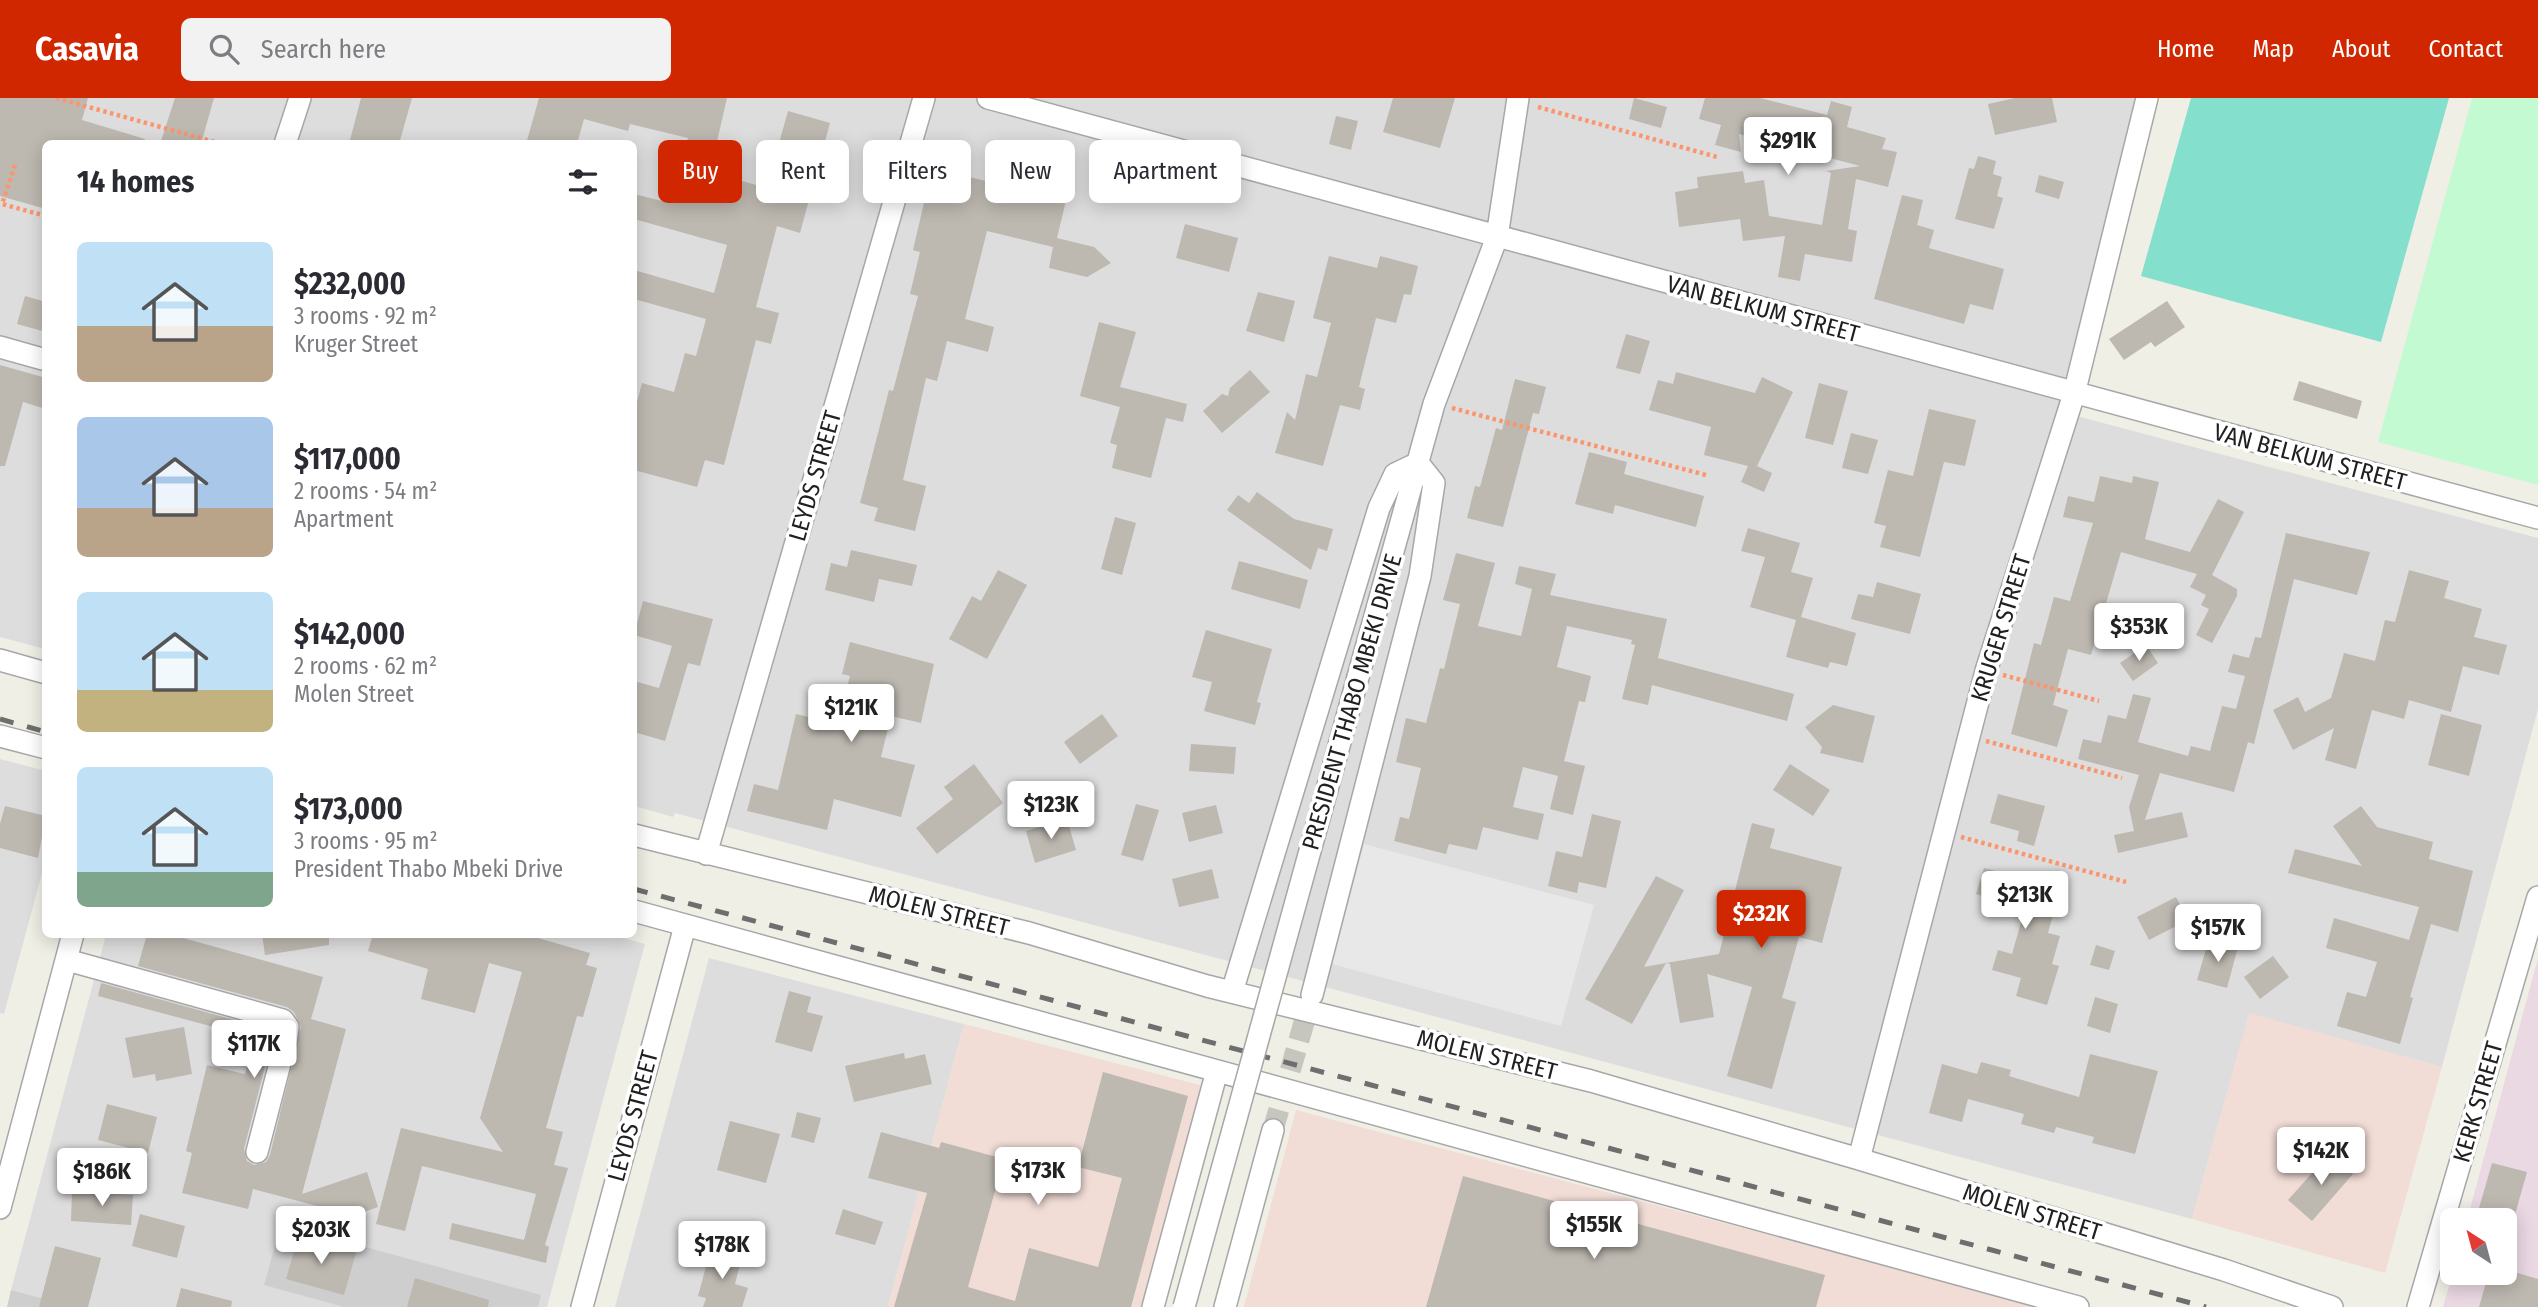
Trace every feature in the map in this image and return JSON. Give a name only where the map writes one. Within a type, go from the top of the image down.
[{"type":"street","points":[[286,140],[300,98]]},
{"type":"street","name":"LEYDS STREET","points":[[706,854],[924,98]]},
{"type":"street","name":"VAN BELKUM STREET","points":[[988,98],[2538,518]]},
{"type":"street","name":"KRUGER STREET","points":[[1859,1159],[1986,671],[2074,394],[2147,98]]},
{"type":"street","name":"PRESIDENT THABO MBEKI DRIVE","points":[[1184,1307],[1434,404],[1497,237],[1517,100]]},
{"type":"street","points":[[0,347],[42,359]]},
{"type":"street","points":[[1232,992],[1379,509],[1395,474],[1418,463],[1434,483],[1420,576],[1312,995]]},
{"type":"street","points":[[0,660],[42,672]]},
{"type":"street","points":[[0,736],[42,747]]},
{"type":"street","name":"MOLEN STREET","points":[[637,836],[1029,933],[1232,992],[1591,1081],[2224,1270],[2332,1307]]},
{"type":"street","name":"KERK STREET","points":[[2418,1307],[2538,897]]},
{"type":"street","points":[[637,912],[2078,1307]]},
{"type":"street","name":"LEYDS STREET","points":[[582,1307],[685,926]]},
{"type":"street","points":[[0,1208],[72,938]]},
{"type":"street","points":[[66,960],[284,1020],[288,1027],[287,1036],[257,1152]]},
{"type":"street","points":[[1153,1307],[1217,1071]]},
{"type":"street","points":[[1225,1307],[1273,1130]]},
{"type":"path","points":[[57,98],[208,140]]},
{"type":"path","points":[[1517,100],[1717,157]]},
{"type":"path","points":[[15,164],[2,204],[42,215]]},
{"type":"path","points":[[1434,404],[1706,475]]},
{"type":"path","points":[[1986,671],[2099,701]]},
{"type":"path","points":[[1969,736],[2122,778]]},
{"type":"path","points":[[1944,832],[2126,882]]},
{"type":"shaded area","points":[[0,98],[2153,98],[2069,414],[2538,538],[2538,709],[2442,1067],[2249,1014],[2192,1219],[675,813],[673,817],[637,807],[637,140],[42,140],[42,648],[0,637]]},
{"type":"shaded area","points":[[2191,98],[2449,98],[2381,342],[2141,276]]},
{"type":"shaded area","points":[[0,759],[42,770],[42,873],[4,1014],[0,1013]]},
{"type":"shaded area","points":[[1364,844],[1594,905],[1561,1026],[1332,964]]},
{"type":"shaded area","points":[[105,938],[624,938],[645,944],[547,1307],[76,1307],[11,1290]]},
{"type":"shaded area","points":[[709,958],[964,1024],[888,1307],[615,1307]]},
{"type":"shaded area","points":[[2538,958],[2538,1307],[2443,1307],[2449,1285],[2517,1285],[2517,1208],[2470,1208]]},
{"type":"shaded area","points":[[2249,1013],[2442,1067],[2385,1273],[2192,1219]]},
{"type":"shaded area","points":[[964,1024],[1204,1086],[1145,1307],[888,1307]]},
{"type":"shaded area","points":[[1296,1110],[2041,1307],[1244,1307]]},
{"type":"shaded area","points":[[281,1224],[541,1295],[538,1307],[344,1307],[264,1285]]},
{"type":"shaded area","points":[[11,1290],[76,1307],[7,1307]]},
{"type":"green space","points":[[2472,98],[2538,98],[2538,485],[2378,442]]},
{"type":"building","points":[[0,98],[88,98],[82,120],[145,139],[42,140],[42,208],[0,196]]},
{"type":"building","points":[[175,98],[214,98],[202,140],[161,140]]},
{"type":"building","points":[[361,98],[412,98],[400,140],[350,140]]},
{"type":"building","points":[[539,98],[727,98],[717,140],[687,140],[630,124],[628,131],[584,119],[578,140],[527,140]]},
{"type":"building","points":[[1393,98],[1455,98],[1440,148],[1383,132]]},
{"type":"building","points":[[1634,98],[1667,107],[1661,128],[1629,119]]},
{"type":"building","points":[[1705,98],[1760,98],[1827,115],[1831,101],[1852,107],[1847,127],[1886,138],[1882,149],[1897,152],[1888,187],[1856,179],[1848,229],[1857,231],[1852,262],[1805,254],[1800,281],[1778,277],[1785,236],[1743,241],[1740,219],[1679,227],[1675,192],[1698,188],[1697,177],[1743,171],[1745,183],[1764,180],[1769,216],[1822,225],[1831,173],[1826,171],[1860,166],[1739,134],[1741,152],[1715,145],[1721,125],[1699,119]]},
{"type":"building","points":[[2015,98],[2052,98],[2057,122],[1995,135],[1988,104]]},
{"type":"building","points":[[788,111],[830,123],[825,140],[780,140]]},
{"type":"building","points":[[1336,116],[1358,121],[1351,150],[1329,144]]},
{"type":"building","points":[[1978,156],[1996,161],[1993,174],[2002,177],[1997,196],[2003,198],[1994,229],[1955,219],[1969,168],[1974,169]]},
{"type":"building","points":[[2039,175],[2064,182],[2059,199],[2035,192]]},
{"type":"building","points":[[971,177],[985,181],[985,203],[1065,203],[1057,238],[1094,247],[1111,263],[1087,277],[1049,268],[1053,247],[987,231],[965,319],[994,327],[988,352],[947,341],[937,381],[926,378],[903,480],[926,486],[915,531],[874,521],[878,508],[860,503],[889,390],[893,391],[918,296],[910,294],[920,252],[913,250],[924,203],[971,203]]},
{"type":"building","points":[[742,181],[756,185],[756,203],[808,203],[800,233],[777,226],[756,307],[779,313],[771,344],[756,340],[724,465],[705,460],[697,487],[637,471],[637,402],[642,383],[674,392],[685,353],[696,356],[706,319],[637,300],[637,271],[714,293],[727,245],[637,220],[637,195],[658,200],[658,203],[742,203]]},
{"type":"building","points":[[1902,195],[1923,200],[1917,225],[1934,230],[1929,248],[2004,269],[1993,310],[1970,304],[1964,324],[1874,299]]},
{"type":"building","points":[[1185,224],[1238,238],[1229,272],[1176,258]]},
{"type":"building","points":[[1329,256],[1377,268],[1380,256],[1418,266],[1411,295],[1404,294],[1396,323],[1376,318],[1359,387],[1365,389],[1360,410],[1340,405],[1323,466],[1275,453],[1287,412],[1295,420],[1306,374],[1317,377],[1331,323],[1313,318]]},
{"type":"building","points":[[1258,292],[1295,301],[1284,342],[1246,331]]},
{"type":"building","points":[[25,296],[42,301],[42,331],[17,324]]},
{"type":"building","points":[[2167,301],[2185,327],[2155,347],[2151,342],[2124,360],[2109,339]]},
{"type":"building","points":[[1099,322],[1136,332],[1120,387],[1187,404],[1183,422],[1166,418],[1151,478],[1112,468],[1117,445],[1110,443],[1120,407],[1080,396]]},
{"type":"building","points":[[1626,334],[1650,341],[1640,374],[1616,368]]},
{"type":"building","points":[[0,365],[42,377],[42,408],[23,402],[5,466],[0,466]]},
{"type":"building","points":[[1250,370],[1270,392],[1222,433],[1203,411],[1222,394],[1228,396],[1230,388]]},
{"type":"building","points":[[1676,372],[1755,393],[1762,377],[1793,392],[1757,466],[1772,473],[1764,492],[1741,482],[1748,466],[1704,455],[1711,427],[1649,410],[1658,380],[1673,384]]},
{"type":"building","points":[[1515,379],[1546,387],[1539,414],[1533,413],[1503,527],[1467,518],[1475,486],[1480,487],[1496,428],[1502,430]]},
{"type":"building","points":[[2299,381],[2362,401],[2357,419],[2293,400]]},
{"type":"building","points":[[1819,383],[1848,391],[1833,445],[1805,438]]},
{"type":"building","points":[[1929,409],[1976,420],[1965,466],[1944,462],[1920,557],[1880,547],[1886,526],[1874,523],[1888,470],[1913,476]]},
{"type":"building","points":[[1851,433],[1878,440],[1868,474],[1842,468]]},
{"type":"building","points":[[1589,452],[1627,462],[1624,474],[1704,496],[1696,527],[1615,505],[1613,514],[1575,504]]},
{"type":"building","points":[[2100,476],[2132,483],[2133,476],[2159,482],[2145,539],[2190,552],[2218,499],[2244,512],[2212,575],[2237,589],[2237,596],[2212,643],[2196,635],[2209,609],[2201,605],[2206,595],[2190,587],[2197,574],[2121,552],[2091,655],[2068,649],[2053,705],[2068,710],[2057,747],[2011,734],[2034,643],[2041,645],[2054,597],[2070,601],[2093,523],[2063,517],[2068,496],[2094,502]]},
{"type":"building","points":[[1257,492],[1294,519],[1333,529],[1327,551],[1318,548],[1311,570],[1227,510],[1238,495],[1249,503]]},
{"type":"building","points":[[1115,517],[1136,523],[1122,575],[1101,569]]},
{"type":"building","points":[[1748,528],[1800,543],[1791,572],[1813,578],[1801,617],[1856,633],[1847,666],[1830,662],[1828,668],[1786,657],[1796,620],[1750,607],[1765,557],[1741,551]]},
{"type":"building","points":[[2286,533],[2370,552],[2357,595],[2294,579],[2254,744],[2248,742],[2234,792],[2160,773],[2145,820],[2182,812],[2188,837],[2118,853],[2114,835],[2134,831],[2129,807],[2139,775],[2078,759],[2083,739],[2101,743],[2108,715],[2126,719],[2133,694],[2151,698],[2138,742],[2188,756],[2191,746],[2210,751],[2222,706],[2236,709],[2245,676],[2228,672],[2233,654],[2249,658],[2255,637],[2261,638]]},
{"type":"building","points":[[851,550],[917,565],[912,586],[879,579],[874,602],[825,590],[831,563],[847,567]]},
{"type":"building","points":[[1456,553],[1495,563],[1478,626],[1521,636],[1532,589],[1515,584],[1519,566],[1556,574],[1550,595],[1667,619],[1658,658],[1794,694],[1787,721],[1652,685],[1648,705],[1622,699],[1635,645],[1631,644],[1632,640],[1567,626],[1557,667],[1591,676],[1585,702],[1579,701],[1564,761],[1585,766],[1573,815],[1550,809],[1558,776],[1523,767],[1513,807],[1544,814],[1538,840],[1483,827],[1477,850],[1449,844],[1446,854],[1394,841],[1400,817],[1409,819],[1421,768],[1396,762],[1406,718],[1426,723],[1440,668],[1444,669],[1460,604],[1443,600]]},
{"type":"building","points":[[1239,561],[1308,580],[1300,609],[1231,589]]},
{"type":"building","points":[[998,570],[1027,585],[987,659],[949,639],[972,596],[981,601]]},
{"type":"building","points":[[2409,570],[2449,581],[2444,598],[2482,609],[2474,637],[2507,645],[2499,675],[2463,666],[2451,712],[2409,700],[2404,719],[2372,710],[2356,769],[2325,760],[2334,728],[2293,750],[2273,710],[2298,697],[2305,712],[2331,698],[2344,653],[2375,661],[2385,620],[2395,622]]},
{"type":"building","points":[[1877,582],[1921,594],[1910,634],[1851,619],[1858,594],[1873,597]]},
{"type":"building","points":[[643,601],[713,619],[700,666],[688,663],[665,741],[637,733],[637,682],[659,688],[672,646],[637,636]]},
{"type":"building","points":[[1206,630],[1272,649],[1257,702],[1261,703],[1255,725],[1204,711],[1212,682],[1192,677]]},
{"type":"building","points":[[850,642],[934,664],[921,723],[891,716],[881,757],[915,765],[901,817],[834,799],[827,830],[747,811],[754,784],[778,790],[796,714],[837,724],[850,676],[842,674]]},
{"type":"building","points":[[2146,645],[2158,663],[2133,681],[2120,663]]},
{"type":"building","points":[[1833,705],[1875,716],[1863,763],[1820,753],[1822,747],[1805,727]]},
{"type":"building","points":[[1102,714],[1118,736],[1080,764],[1064,742]]},
{"type":"building","points":[[2441,714],[2482,725],[2469,776],[2428,765]]},
{"type":"building","points":[[1191,744],[1236,747],[1234,774],[1189,771]]},
{"type":"building","points":[[974,764],[1003,803],[937,854],[916,828],[953,799],[944,787]]},
{"type":"building","points":[[1790,764],[1830,790],[1813,816],[1773,790]]},
{"type":"building","points":[[1998,794],[2045,806],[2034,846],[2017,841],[2019,831],[1990,823]]},
{"type":"building","points":[[1136,804],[1159,810],[1143,861],[1121,855]]},
{"type":"building","points":[[1216,805],[1223,833],[1189,842],[1182,813]]},
{"type":"building","points":[[5,806],[42,815],[38,858],[0,848],[0,824]]},
{"type":"building","points":[[2361,806],[2377,827],[2433,842],[2429,859],[2473,871],[2458,932],[2431,924],[2400,1044],[2337,1026],[2347,992],[2366,997],[2377,962],[2326,948],[2334,918],[2409,940],[2419,907],[2288,873],[2295,849],[2362,866],[2333,826]]},
{"type":"building","points":[[1592,814],[1621,821],[1606,888],[1579,882],[1577,893],[1548,886],[1556,851],[1582,857]]},
{"type":"building","points":[[1067,819],[1076,850],[1035,863],[1026,831]]},
{"type":"building","points":[[1752,823],[1775,829],[1770,848],[1842,867],[1822,943],[1799,937],[1782,998],[1796,1002],[1772,1089],[1727,1076],[1752,987],[1707,974],[1714,1017],[1680,1023],[1670,964],[1666,963],[1719,954]]},
{"type":"building","points":[[1984,868],[2060,889],[2048,933],[2060,936],[2052,964],[2059,966],[2047,1005],[2016,996],[2021,978],[1992,970],[1998,950],[2012,954],[2022,919],[1983,908],[1986,897],[1976,894]]},
{"type":"building","points":[[1212,869],[1219,898],[1179,907],[1172,879]]},
{"type":"building","points":[[1656,876],[1684,890],[1644,967],[1666,963],[1632,1024],[1585,999]]},
{"type":"building","points":[[2176,897],[2188,920],[2149,940],[2137,917]]},
{"type":"building","points":[[146,938],[183,938],[323,977],[311,1019],[346,1029],[302,1194],[367,1172],[378,1207],[350,1217],[347,1208],[321,1217],[317,1206],[253,1189],[248,1209],[182,1193],[192,1153],[186,1151],[207,1065],[245,1074],[255,1038],[98,996],[101,983],[274,1031],[244,1149],[247,1161],[254,1165],[266,1162],[270,1155],[301,1027],[294,1012],[287,1007],[138,966]]},
{"type":"building","points":[[263,938],[329,938],[329,945],[265,955]]},
{"type":"building","points":[[372,938],[538,938],[590,953],[586,965],[597,968],[583,1017],[577,1016],[546,1128],[563,1132],[554,1165],[568,1168],[545,1245],[549,1247],[546,1263],[449,1239],[452,1223],[524,1240],[536,1194],[422,1166],[405,1231],[376,1224],[401,1128],[503,1152],[480,1118],[522,972],[489,963],[475,1013],[421,999],[428,969],[368,951]]},
{"type":"building","points":[[2209,939],[2238,947],[2227,988],[2197,980]]},
{"type":"building","points":[[2096,945],[2115,951],[2109,970],[2090,965]]},
{"type":"building","points":[[2273,956],[2289,977],[2260,999],[2244,977]]},
{"type":"building","points":[[789,991],[811,997],[807,1012],[823,1016],[812,1052],[775,1042]]},
{"type":"building","points":[[2095,997],[2118,1004],[2110,1033],[2087,1026]]},
{"type":"building","points":[[184,1027],[192,1074],[156,1081],[155,1074],[133,1078],[125,1038]]},
{"type":"building","points":[[904,1053],[905,1059],[925,1054],[932,1084],[854,1102],[845,1066]]},
{"type":"building","points":[[2090,1054],[2158,1071],[2135,1154],[2092,1143],[2094,1137],[2056,1127],[2054,1133],[2021,1124],[2024,1114],[1968,1099],[1962,1122],[1929,1113],[1942,1064],[1977,1074],[1981,1062],[2011,1070],[2009,1076],[2079,1097]]},
{"type":"building","points":[[1103,1072],[1188,1096],[1131,1307],[894,1307],[927,1193],[868,1178],[881,1132],[939,1148],[941,1142],[1004,1159],[968,1287],[1015,1301],[1029,1248],[1098,1267],[1122,1178],[1078,1167]]},
{"type":"building","points":[[107,1104],[157,1117],[148,1153],[98,1140]]},
{"type":"building","points":[[797,1112],[821,1118],[814,1143],[791,1137]]},
{"type":"building","points":[[730,1121],[780,1134],[766,1183],[717,1170]]},
{"type":"building","points":[[2330,1153],[2353,1174],[2312,1221],[2288,1200]]},
{"type":"building","points":[[2492,1163],[2527,1172],[2517,1208],[2479,1208]]},
{"type":"building","points":[[1463,1176],[1825,1275],[1816,1307],[1426,1307]]},
{"type":"building","points":[[72,1191],[133,1195],[131,1225],[71,1221]]},
{"type":"building","points":[[843,1209],[883,1222],[875,1245],[835,1234]]},
{"type":"building","points":[[140,1214],[185,1226],[177,1258],[132,1246]]},
{"type":"building","points":[[298,1238],[356,1253],[344,1295],[286,1279]]},
{"type":"building","points":[[55,1246],[101,1258],[88,1307],[39,1307]]},
{"type":"building","points":[[711,1248],[742,1256],[735,1284],[748,1288],[742,1307],[703,1307],[706,1298],[698,1296]]},
{"type":"building","points":[[2517,1273],[2538,1279],[2538,1307],[2479,1307],[2485,1285],[2517,1285]]},
{"type":"building","points":[[415,1278],[489,1300],[488,1307],[407,1307]]},
{"type":"building","points":[[181,1288],[232,1301],[231,1307],[176,1307]]},
{"type":"tunnel","points":[[1273,1130],[1312,995]]},
{"type":"railway","points":[[0,719],[42,731]]},
{"type":"railway","points":[[637,890],[2206,1307]]}]
